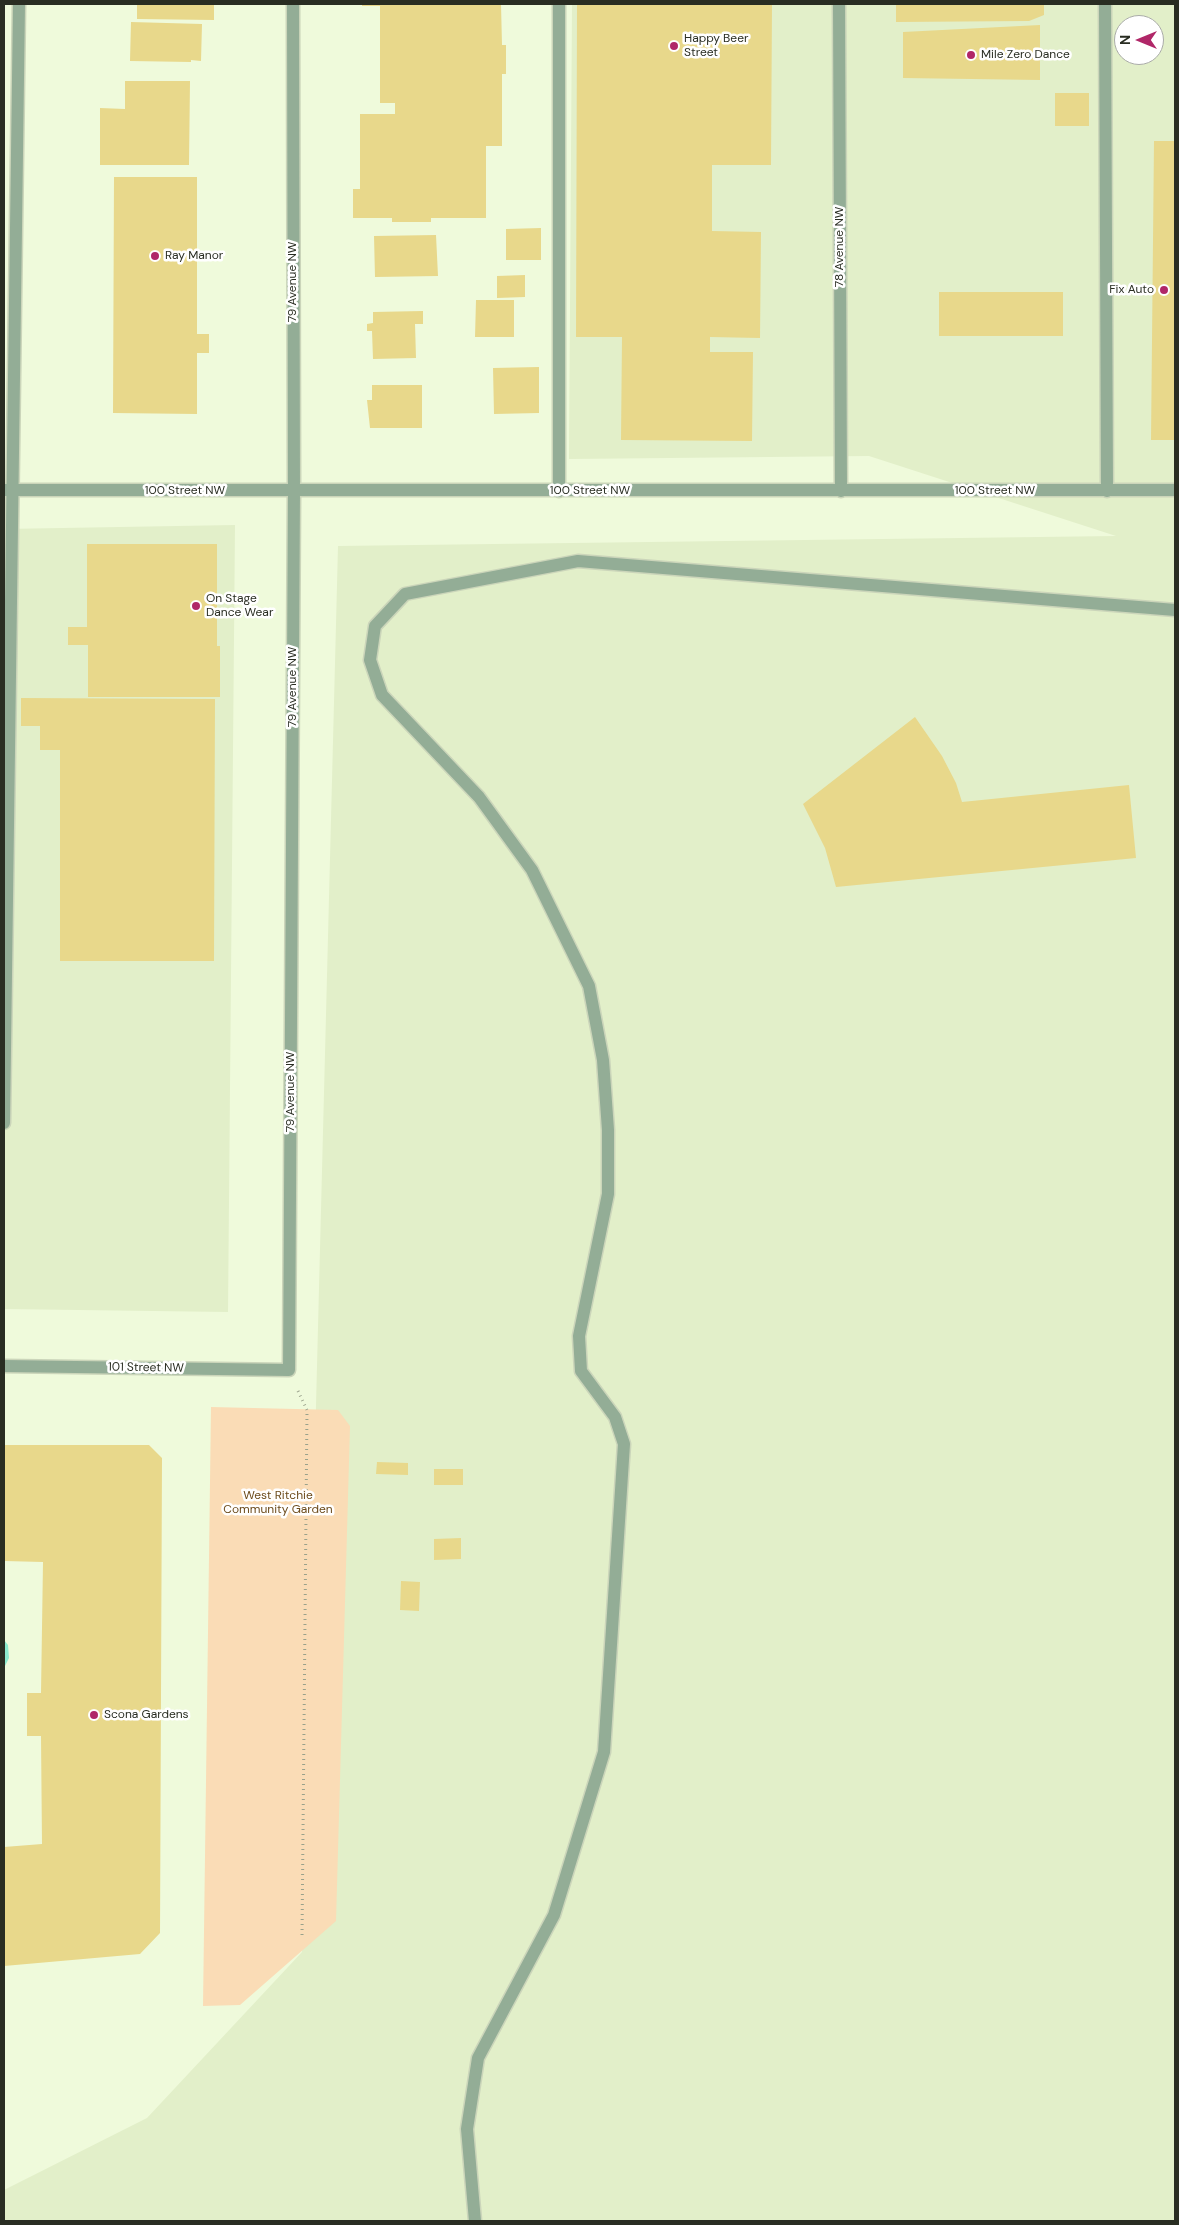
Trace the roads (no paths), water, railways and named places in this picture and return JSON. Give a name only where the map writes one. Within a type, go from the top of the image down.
[{"type":"street","points":[[4,1123],[8,490],[19,4]]},
{"type":"street","name":"79 Avenue NW","points":[[289,1370],[294,492],[293,4]]},
{"type":"street","points":[[559,4],[559,492]]},
{"type":"street","name":"78 Avenue NW","points":[[838,4],[841,491]]},
{"type":"street","points":[[1106,4],[1107,491]]},
{"type":"street","name":"100 Street NW","points":[[8,490],[294,492],[1175,490]]},
{"type":"street","points":[[475,2221],[467,2129],[478,2058],[554,1915],[604,1752],[624,1444],[615,1417],[581,1371],[579,1336],[608,1194],[608,1130],[604,1060],[589,986],[532,870],[479,797],[382,695],[370,660],[375,626],[405,594],[578,561],[1175,610]]},
{"type":"street","name":"101 Street NW","points":[[4,1366],[289,1370]]},
{"type":"water","points":[[4,1640],[8,1645],[9,1658],[4,1668]]},
{"type":"place","name":"Happy Beer Street","points":[[674,46]]},
{"type":"place","name":"Mile Zero Dance","points":[[971,55]]},
{"type":"place","name":"Ray Manor","points":[[155,256]]},
{"type":"place","name":"Fix Auto","points":[[1164,290]]},
{"type":"place","name":"On Stage Dance Wear","points":[[196,606]]},
{"type":"place","name":"Scona Gardens","points":[[94,1715]]},
{"type":"park label","name":"West Ritchie Community Garden","points":[[278,1503]]}]
